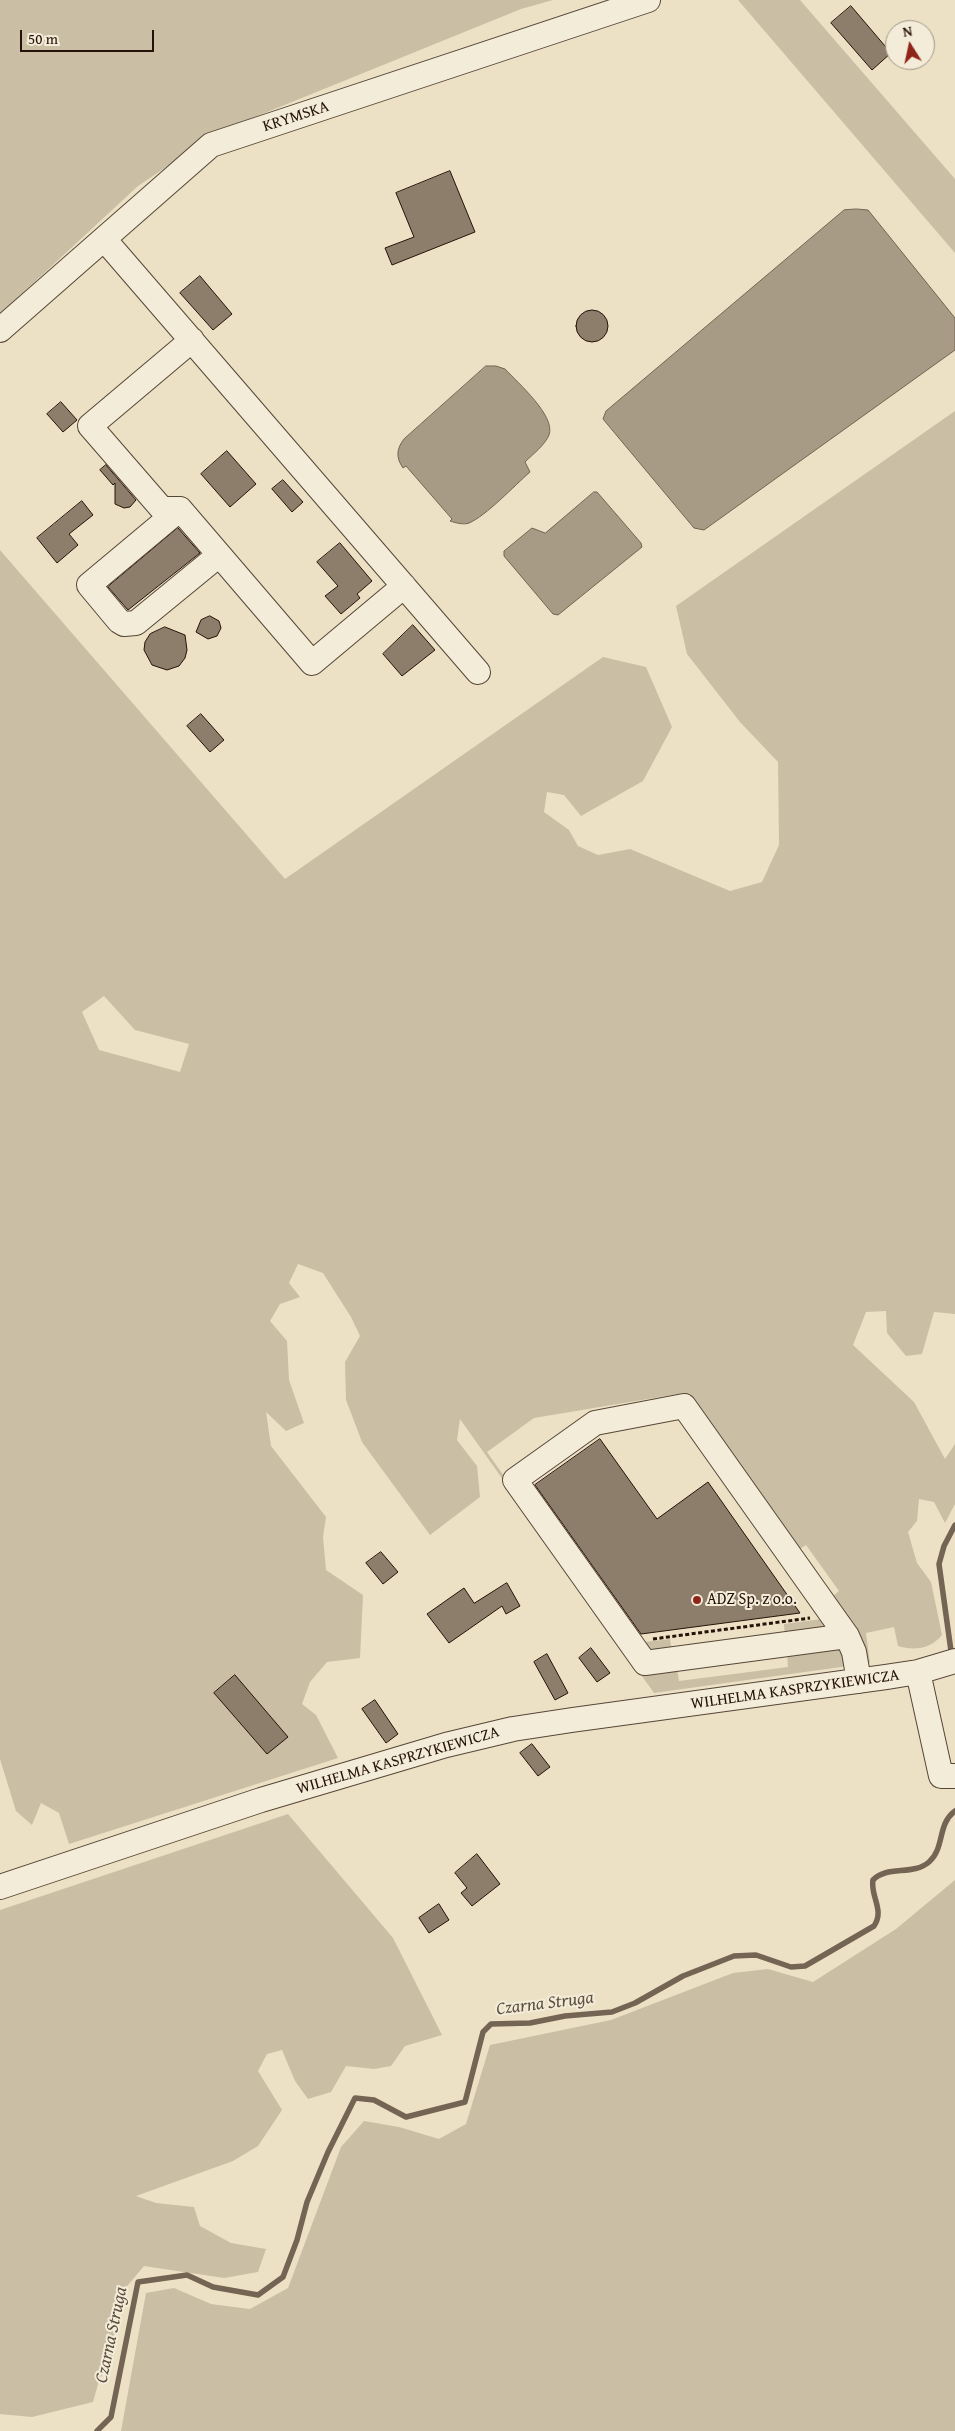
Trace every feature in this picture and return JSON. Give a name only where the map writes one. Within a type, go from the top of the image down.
[{"type":"street","name":"KRYMSKA","points":[[0,330],[211,145],[648,0]]},
{"type":"street","points":[[104,239],[478,672]]},
{"type":"street","points":[[192,340],[90,426],[162,509],[180,509],[312,663],[404,586]]},
{"type":"street","points":[[180,509],[89,585],[118,621],[124,624],[136,623],[219,555]]},
{"type":"street","points":[[847,1636],[645,1663],[515,1480],[595,1423],[684,1406],[847,1636],[854,1652],[859,1681]]},
{"type":"street","name":"WILHELMA KASPRZYKIEWICZA","points":[[0,1888],[261,1800],[446,1745],[513,1729],[918,1672],[955,1661]]},
{"type":"street","points":[[918,1672],[941,1776],[955,1776]]},
{"type":"path","points":[[630,1642],[832,1615]]},
{"type":"shaded area","points":[[0,0],[553,0],[521,9],[218,132],[138,186],[0,314]]},
{"type":"shaded area","points":[[738,0],[800,0],[955,179],[955,253]]},
{"type":"shaded area","points":[[844,210],[868,210],[955,318],[955,350],[704,530],[694,528],[603,419],[606,411]]},
{"type":"shaded area","points":[[486,366],[496,366],[505,369],[526,391],[542,409],[550,427],[549,435],[542,446],[525,462],[530,472],[484,514],[469,523],[460,524],[450,521],[452,519],[406,466],[403,468],[399,461],[398,450],[404,439]]},
{"type":"shaded area","points":[[955,411],[955,1314],[934,1312],[922,1354],[906,1356],[887,1333],[886,1311],[866,1312],[853,1345],[914,1402],[945,1459],[955,1444],[955,1504],[945,1523],[934,1502],[919,1499],[917,1521],[908,1532],[917,1563],[931,1582],[942,1635],[938,1640],[927,1646],[910,1648],[898,1646],[894,1627],[866,1633],[870,1663],[867,1663],[862,1640],[832,1597],[839,1591],[806,1545],[795,1552],[684,1393],[534,1418],[487,1452],[643,1673],[677,1668],[679,1681],[788,1667],[787,1654],[840,1647],[848,1666],[654,1693],[460,1419],[457,1440],[477,1466],[480,1497],[430,1535],[362,1442],[346,1400],[345,1362],[360,1336],[351,1317],[323,1273],[298,1264],[289,1283],[300,1297],[280,1304],[270,1321],[287,1341],[289,1380],[304,1423],[286,1431],[266,1412],[271,1446],[326,1517],[323,1537],[326,1570],[363,1595],[360,1658],[327,1662],[310,1682],[302,1704],[316,1715],[338,1758],[69,1844],[59,1813],[41,1803],[32,1825],[16,1811],[0,1759],[0,550],[285,879],[603,657],[646,667],[672,727],[643,781],[581,816],[564,795],[547,792],[544,812],[569,830],[578,846],[598,855],[630,849],[730,891],[762,882],[779,845],[778,762],[740,722],[687,654],[676,606]],"holes":[[[104,996],[135,1030],[189,1044],[180,1072],[99,1050],[82,1012]]]},
{"type":"shaded area","points":[[594,492],[597,492],[641,543],[642,547],[558,615],[553,614],[504,556],[504,551],[532,528],[545,533]]},
{"type":"shaded area","points":[[822,1619],[825,1628],[785,1638],[784,1624]]},
{"type":"shaded area","points":[[670,1639],[672,1652],[651,1655],[636,1643]]},
{"type":"shaded area","points":[[288,1814],[393,1938],[442,2035],[405,2046],[391,2066],[374,2069],[346,2066],[331,2092],[308,2099],[295,2081],[282,2050],[267,2054],[258,2071],[282,2110],[258,2146],[233,2161],[136,2196],[156,2203],[194,2207],[200,2226],[231,2243],[266,2249],[258,2272],[224,2278],[144,2266],[118,2297],[111,2368],[100,2377],[93,2402],[32,2417],[0,2414],[0,1910]]},
{"type":"shaded area","points":[[955,1880],[955,2431],[121,2431],[146,2293],[174,2288],[211,2304],[250,2309],[288,2288],[341,2147],[364,2121],[399,2127],[439,2139],[466,2124],[490,2045],[611,2020],[733,1973],[768,1969],[813,1982],[896,1929]]},
{"type":"building","points":[[851,6],[885,46],[885,58],[872,70],[831,23]]},
{"type":"building","points":[[450,171],[475,232],[392,265],[385,248],[414,237],[396,193]]},
{"type":"building","points":[[200,276],[232,314],[213,330],[180,293]]},
{"type":"building","points":[[592,310],[598,311],[603,315],[607,320],[607,332],[603,337],[598,341],[592,342],[586,341],[581,337],[577,332],[576,326],[577,320],[581,315],[586,311]]},
{"type":"building","points":[[61,402],[77,420],[63,432],[47,414]]},
{"type":"building","points":[[227,451],[256,484],[230,507],[201,474]]},
{"type":"building","points":[[106,465],[136,500],[130,507],[124,508],[115,504],[115,483],[113,485],[100,470]]},
{"type":"building","points":[[283,480],[303,502],[292,512],[272,489]]},
{"type":"building","points":[[82,501],[93,515],[69,534],[78,545],[57,563],[37,538]]},
{"type":"building","points":[[178,528],[200,553],[128,610],[108,587]]},
{"type":"building","points":[[340,543],[372,581],[357,594],[360,598],[341,614],[325,596],[338,586],[317,562]]},
{"type":"building","points":[[210,616],[219,621],[221,628],[217,636],[208,639],[196,632],[201,620]]},
{"type":"building","points":[[413,625],[435,650],[402,676],[383,654]]},
{"type":"building","points":[[165,627],[185,635],[187,650],[185,658],[179,666],[167,670],[152,665],[144,650],[145,642],[150,634]]},
{"type":"building","points":[[201,714],[224,740],[210,752],[187,726]]},
{"type":"building","points":[[600,1439],[657,1519],[708,1482],[800,1613],[641,1634],[535,1485]]},
{"type":"building","points":[[381,1552],[398,1572],[383,1584],[366,1563]]},
{"type":"building","points":[[507,1583],[520,1606],[506,1614],[502,1606],[449,1643],[427,1614],[464,1588],[474,1603]]},
{"type":"building","points":[[591,1648],[610,1673],[597,1682],[579,1658]]},
{"type":"building","points":[[547,1654],[568,1693],[555,1700],[534,1662]]},
{"type":"building","points":[[235,1675],[288,1737],[267,1754],[214,1693]]},
{"type":"building","points":[[375,1700],[398,1734],[386,1743],[362,1709]]},
{"type":"building","points":[[532,1744],[550,1767],[538,1776],[520,1753]]},
{"type":"building","points":[[477,1854],[500,1884],[472,1906],[461,1893],[467,1888],[455,1873]]},
{"type":"building","points":[[439,1904],[449,1920],[429,1933],[419,1918]]},
{"type":"waterway","points":[[951,1651],[939,1564],[944,1546],[955,1525]]},
{"type":"waterway","name":"Czarna Struga","points":[[97,2431],[111,2417],[138,2282],[187,2275],[213,2287],[258,2295],[283,2277],[297,2240],[307,2202],[328,2152],[355,2098],[374,2100],[406,2117],[465,2102],[483,2032],[491,2024],[530,2023],[565,2016],[612,2012],[635,2003],[683,1976],[734,1956],[756,1955],[791,1967],[805,1966],[874,1926],[877,1920],[878,1909],[873,1892],[873,1880],[885,1873],[915,1869],[929,1862],[937,1850],[949,1816],[955,1811]]},
{"type":"place","name":"ADZ Sp. z o.o.","points":[[697,1600]]}]
